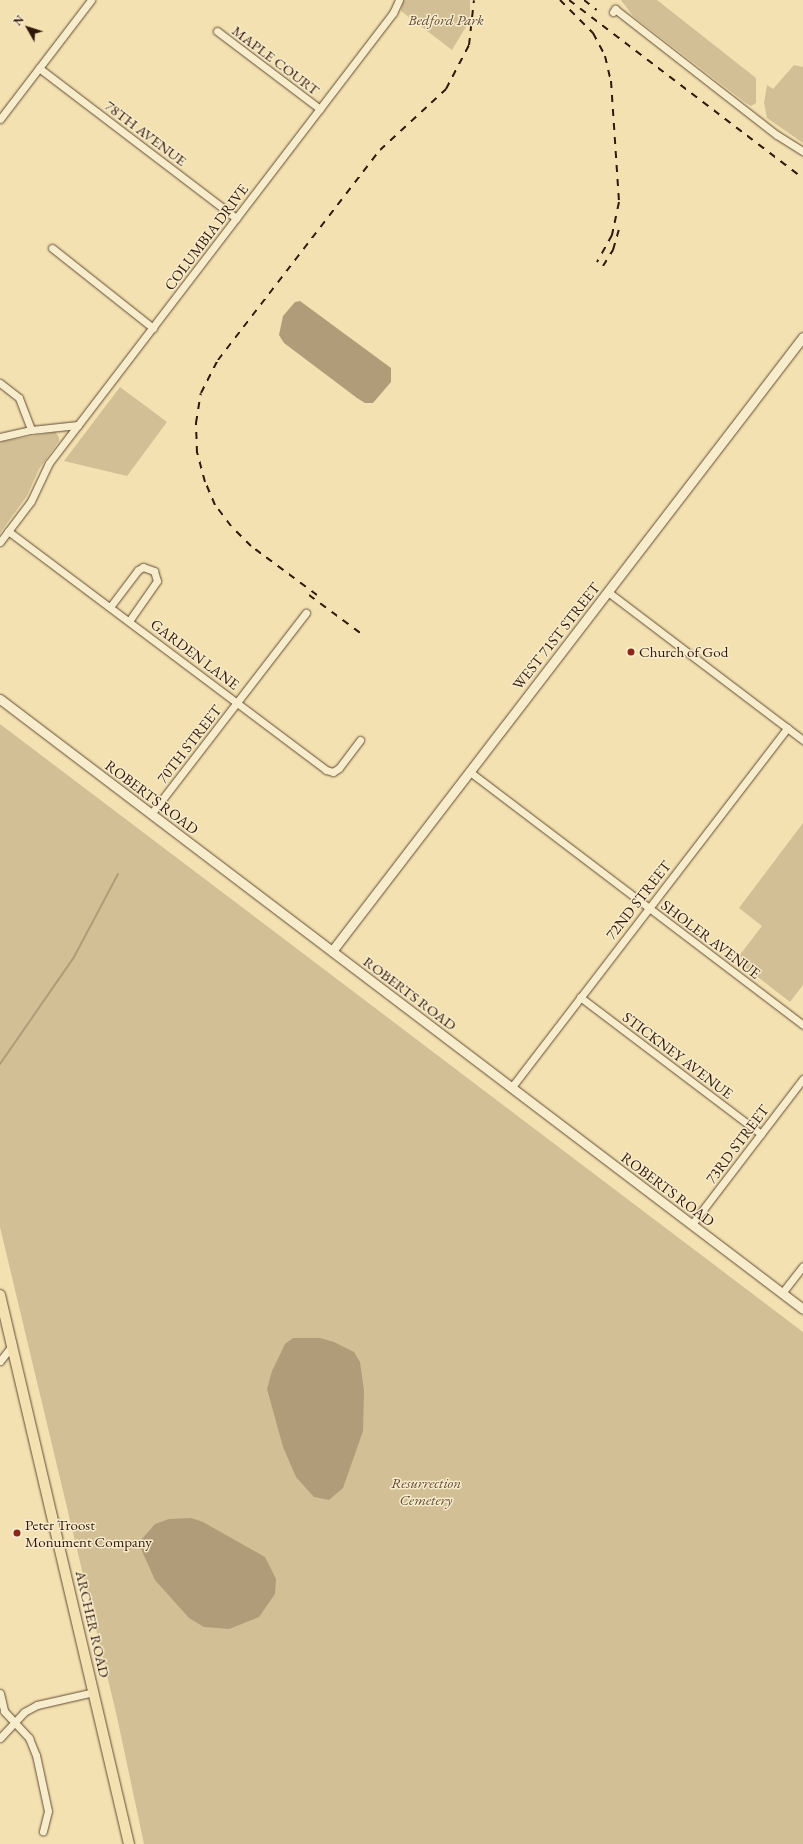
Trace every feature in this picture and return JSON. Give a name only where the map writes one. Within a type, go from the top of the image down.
[{"type":"main road","name":"ARCHER ROAD","points":[[0,1295],[129,1844]]},
{"type":"street","points":[[0,119],[91,0]]},
{"type":"street","name":"COLUMBIA DRIVE","points":[[78,425],[393,13],[399,1]]},
{"type":"street","points":[[613,12],[615,9],[777,135],[803,151]]},
{"type":"street","name":"MAPLE COURT","points":[[217,31],[320,109]]},
{"type":"street","name":"78TH AVENUE","points":[[39,68],[236,218]]},
{"type":"street","points":[[52,248],[153,328]]},
{"type":"street","name":"WEST 71ST STREET","points":[[332,951],[803,337]]},
{"type":"street","points":[[0,383],[19,398],[32,430]]},
{"type":"street","points":[[0,437],[32,430],[78,425]]},
{"type":"street","points":[[0,542],[36,493],[49,463],[78,425]]},
{"type":"street","name":"GARDEN LANE","points":[[8,531],[326,770],[333,772],[339,768],[360,740]]},
{"type":"street","points":[[110,607],[138,570],[143,567],[154,571],[157,581],[129,621]]},
{"type":"street","points":[[608,592],[803,740]]},
{"type":"street","name":"70TH STREET","points":[[151,814],[306,614]]},
{"type":"street","name":"ROBERTS ROAD","points":[[0,699],[803,1309]]},
{"type":"street","name":"72ND STREET","points":[[511,1088],[787,728]]},
{"type":"street","name":"SHOLER AVENUE","points":[[470,772],[803,1025]]},
{"type":"street","name":"STICKNEY AVENUE","points":[[580,997],[761,1134]]},
{"type":"street","name":"73RD STREET","points":[[692,1224],[803,1079]]},
{"type":"street","points":[[782,1293],[803,1266]]},
{"type":"street","points":[[0,1361],[11,1347]]},
{"type":"street","points":[[0,1738],[12,1723],[37,1705],[94,1692]]},
{"type":"street","points":[[0,1693],[4,1711],[12,1723],[29,1738],[36,1755],[48,1811],[43,1831]]},
{"type":"green space","name":"Bedford Park","points":[[403,0],[470,0],[470,15],[467,25],[452,50],[401,11]]},
{"type":"green space","points":[[621,0],[657,0],[756,78],[756,103],[751,106],[743,101],[633,16]]},
{"type":"green space","points":[[794,65],[803,67],[803,143],[767,118],[764,103],[767,85],[773,89]]},
{"type":"green space","points":[[120,387],[167,422],[127,476],[64,461]]},
{"type":"green space","points":[[55,432],[59,437],[59,441],[39,469],[27,496],[0,533],[0,442]]},
{"type":"green space","name":"Resurrection Cemetery","points":[[0,724],[803,1332],[803,1844],[144,1844],[117,1717],[0,1227]]},
{"type":"green space","points":[[803,823],[803,985],[790,1002],[736,960],[762,926],[739,908]]},
{"type":"shaded area","points":[[300,301],[391,368],[391,382],[373,403],[365,403],[357,398],[284,343],[279,335],[283,316],[295,302]]},
{"type":"shaded area","points":[[293,1338],[320,1338],[334,1342],[354,1352],[360,1362],[364,1391],[363,1431],[343,1488],[329,1500],[314,1497],[296,1477],[283,1447],[267,1389],[272,1371],[285,1344]]},
{"type":"shaded area","points":[[191,1518],[203,1522],[265,1557],[276,1579],[275,1594],[259,1617],[229,1629],[204,1627],[189,1618],[155,1580],[141,1549],[141,1540],[155,1524],[169,1519]]},
{"type":"waterway","points":[[0,1064],[74,957],[118,874]]},
{"type":"railway","points":[[317,595],[251,546],[231,526],[215,505],[205,482],[197,453],[196,423],[201,393],[218,360],[380,150],[446,89],[469,45],[474,0]]},
{"type":"railway","points":[[560,0],[593,33],[605,56],[611,81],[619,202],[612,235],[597,262]]},
{"type":"railway","points":[[569,0],[803,178]]},
{"type":"railway","points":[[584,0],[597,10]]},
{"type":"railway","points":[[603,266],[613,250],[620,226]]},
{"type":"railway","points":[[309,595],[363,635]]},
{"type":"place","name":"Church of God","points":[[631,652]]},
{"type":"place","name":"Peter Troost Monument Company","points":[[17,1533]]}]
